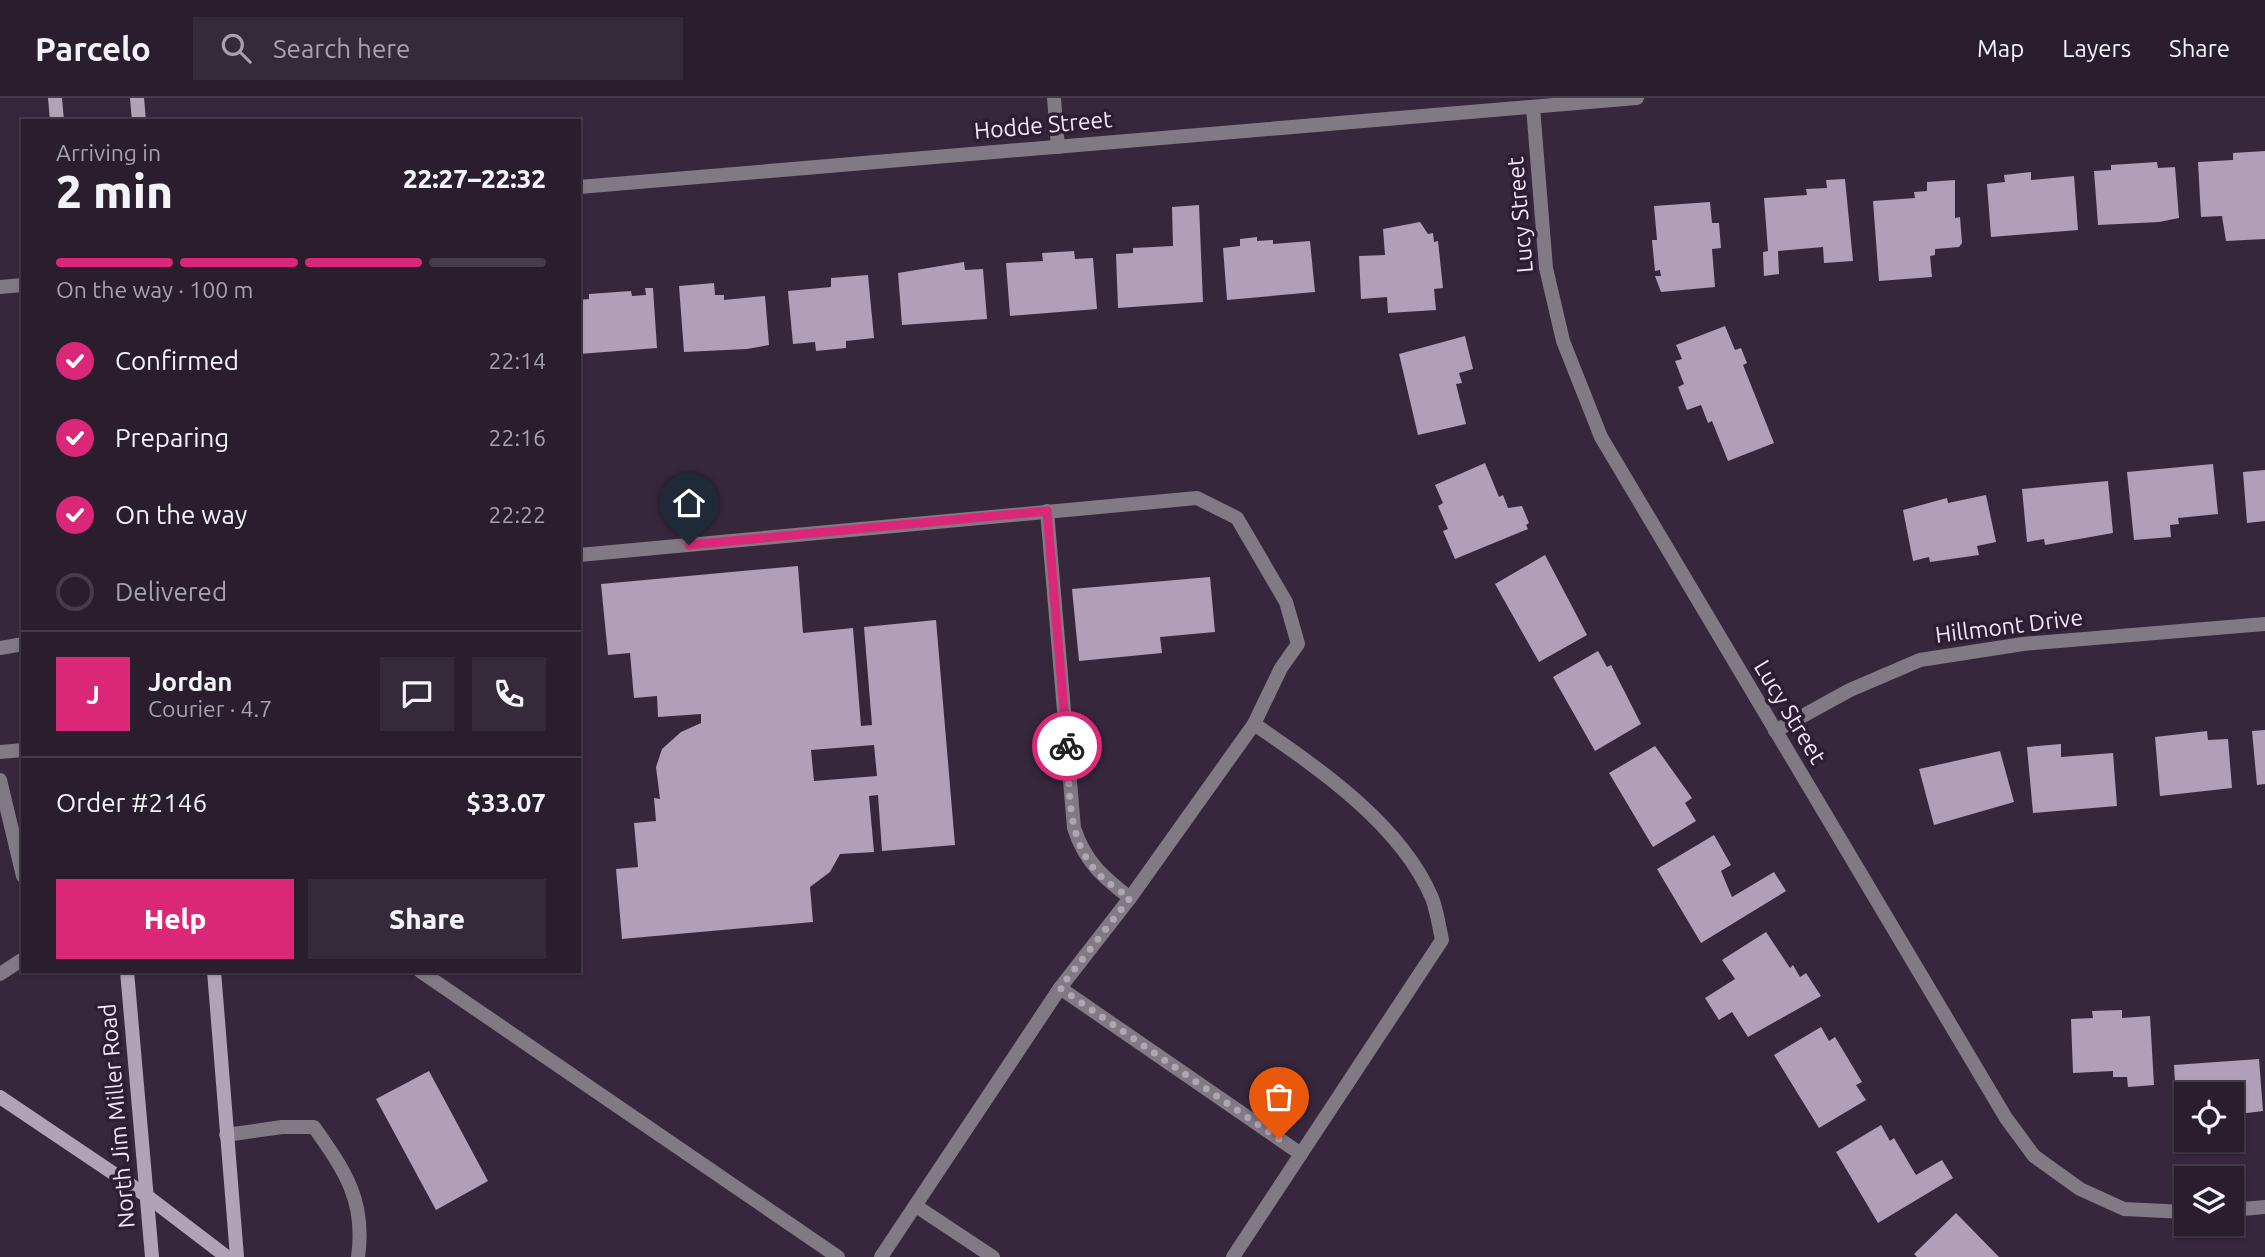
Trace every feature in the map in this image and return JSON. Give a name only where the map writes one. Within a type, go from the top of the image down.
[{"type":"main road","points":[[55,98],[57,119]]},
{"type":"main road","points":[[137,98],[139,119]]},
{"type":"main road","name":"North Jim Miller Road","points":[[127,973],[152,1257]]},
{"type":"main road","points":[[214,973],[237,1257]]},
{"type":"main road","points":[[0,1097],[147,1196],[227,1257]]},
{"type":"street","points":[[1054,98],[1058,147]]},
{"type":"street","name":"Hodde Street","points":[[581,187],[1637,98]]},
{"type":"street","name":"Lucy Street","points":[[1533,107],[1546,268],[1563,341],[1601,437],[2006,1118],[2034,1156],[2080,1189],[2124,1209],[2174,1211]]},
{"type":"street","points":[[0,287],[21,285]]},
{"type":"street","points":[[581,555],[1198,498],[1237,518],[1286,602],[1298,644],[1281,668],[1254,724],[1130,898],[1060,988],[881,1257]]},
{"type":"street","points":[[1047,511],[1074,828],[1081,850],[1096,872],[1130,898]]},
{"type":"street","name":"Hillmont Drive","points":[[1775,732],[1850,690],[1920,660],[2024,644],[2265,624]]},
{"type":"street","points":[[0,648],[21,644]]},
{"type":"street","points":[[1233,1257],[1442,940],[1432,899],[1410,857],[1334,779],[1254,724]]},
{"type":"street","points":[[0,752],[21,750]]},
{"type":"street","points":[[0,780],[21,868]]},
{"type":"street","points":[[0,974],[21,960]]},
{"type":"street","points":[[423,973],[838,1257]]},
{"type":"street","points":[[1060,988],[1301,1154]]},
{"type":"street","points":[[226,1135],[282,1127],[314,1127],[348,1175],[361,1233],[358,1257]]},
{"type":"street","points":[[916,1206],[993,1257]]},
{"type":"street","points":[[2244,1209],[2265,1207]]},
{"type":"building","points":[[2265,151],[2265,239],[2226,241],[2222,216],[2201,217],[2198,162],[2233,160],[2233,153]]},
{"type":"building","points":[[2157,162],[2158,168],[2175,167],[2179,218],[2159,222],[2098,225],[2094,171],[2111,170],[2111,165]]},
{"type":"building","points":[[2031,172],[2031,180],[2074,176],[2078,230],[1991,237],[1987,184],[2005,182],[2004,175]]},
{"type":"building","points":[[1845,179],[1853,261],[1824,263],[1823,247],[1778,251],[1779,274],[1764,276],[1763,252],[1768,251],[1764,198],[1807,195],[1806,189],[1827,188],[1826,180]]},
{"type":"building","points":[[1955,180],[1955,218],[1960,217],[1962,243],[1959,247],[1935,249],[1935,255],[1930,256],[1932,277],[1879,281],[1873,201],[1915,198],[1914,192],[1927,191],[1927,182]]},
{"type":"building","points":[[1710,202],[1712,223],[1719,223],[1721,248],[1712,249],[1715,287],[1661,292],[1655,276],[1661,276],[1660,270],[1655,271],[1652,240],[1657,240],[1654,206]]},
{"type":"building","points":[[1199,205],[1203,302],[1118,308],[1116,254],[1133,253],[1133,248],[1173,246],[1172,207]]},
{"type":"building","points":[[1420,222],[1428,234],[1433,233],[1434,242],[1438,241],[1443,288],[1434,289],[1436,310],[1388,313],[1387,297],[1361,299],[1359,256],[1385,255],[1383,229]]},
{"type":"building","points":[[1257,237],[1257,241],[1273,240],[1273,244],[1310,241],[1315,292],[1227,300],[1223,248],[1240,246],[1240,239]]},
{"type":"building","points":[[1074,251],[1075,259],[1093,258],[1097,309],[1010,316],[1006,263],[1043,261],[1042,253]]},
{"type":"building","points":[[964,262],[965,270],[983,269],[987,319],[902,325],[898,273]]},
{"type":"building","points":[[868,275],[874,338],[846,341],[846,348],[816,351],[815,342],[793,344],[788,291],[831,287],[831,278]]},
{"type":"building","points":[[714,283],[715,295],[724,295],[724,300],[765,296],[769,345],[747,349],[684,352],[679,286]]},
{"type":"building","points":[[645,288],[653,288],[657,348],[581,354],[581,300],[589,299],[589,294],[631,291],[632,296],[646,295]]},
{"type":"building","points":[[1725,326],[1735,350],[1741,348],[1747,363],[1743,365],[1774,443],[1728,461],[1712,421],[1708,423],[1701,405],[1687,410],[1678,387],[1684,384],[1675,361],[1682,359],[1676,345]]},
{"type":"building","points":[[1465,336],[1473,369],[1459,373],[1462,383],[1456,384],[1466,424],[1418,435],[1399,354]]},
{"type":"building","points":[[1485,463],[1499,497],[1503,495],[1508,508],[1522,506],[1529,523],[1526,525],[1528,529],[1455,559],[1443,531],[1448,529],[1438,506],[1443,503],[1435,485]]},
{"type":"building","points":[[2213,464],[2218,514],[2178,518],[2179,524],[2170,525],[2171,537],[2134,540],[2127,472]]},
{"type":"building","points":[[2265,470],[2265,521],[2247,523],[2243,472]]},
{"type":"building","points":[[2108,481],[2113,533],[2045,545],[2044,539],[2027,542],[2022,489]]},
{"type":"building","points":[[1986,495],[1996,542],[1977,546],[1979,555],[1930,562],[1929,557],[1913,561],[1903,510],[1947,498],[1948,503]]},
{"type":"building","points":[[1545,555],[1587,635],[1539,662],[1495,584]]},
{"type":"building","points":[[798,566],[803,633],[853,628],[861,726],[872,725],[864,627],[936,620],[955,845],[882,851],[878,795],[869,796],[874,852],[840,854],[830,872],[810,887],[813,922],[622,939],[616,869],[638,867],[634,823],[656,821],[654,798],[660,799],[656,767],[662,749],[681,732],[701,723],[701,714],[658,717],[657,696],[634,698],[630,653],[608,655],[601,584]],"holes":[[[874,745],[877,776],[814,781],[811,750]]]},
{"type":"building","points":[[1210,577],[1215,632],[1160,637],[1162,653],[1079,661],[1072,589]]},
{"type":"building","points":[[1598,651],[1607,667],[1611,665],[1641,724],[1595,751],[1553,677]]},
{"type":"building","points":[[2265,730],[2265,784],[2257,785],[2252,731]]},
{"type":"building","points":[[2207,731],[2208,740],[2228,739],[2232,788],[2160,796],[2155,737]]},
{"type":"building","points":[[2061,744],[2061,757],[2113,753],[2117,806],[2033,813],[2027,747]]},
{"type":"building","points":[[1655,746],[1692,798],[1685,803],[1696,821],[1653,847],[1609,773]]},
{"type":"building","points":[[2000,751],[2014,802],[1934,825],[1919,769]]},
{"type":"building","points":[[1714,835],[1731,865],[1721,871],[1732,897],[1774,872],[1786,891],[1701,943],[1657,869]]},
{"type":"building","points":[[1766,932],[1790,968],[1793,965],[1800,977],[1806,973],[1821,996],[1748,1037],[1732,1012],[1719,1020],[1705,998],[1735,979],[1722,960]]},
{"type":"building","points":[[2122,1010],[2122,1018],[2150,1016],[2154,1085],[2128,1087],[2127,1077],[2113,1077],[2113,1071],[2073,1073],[2071,1019],[2093,1018],[2092,1011]]},
{"type":"building","points":[[1821,1027],[1829,1041],[1835,1037],[1862,1082],[1856,1085],[1866,1100],[1819,1128],[1774,1055]]},
{"type":"building","points":[[2259,1059],[2263,1111],[2244,1113],[2244,1082],[2175,1082],[2174,1065]]},
{"type":"building","points":[[429,1071],[488,1181],[436,1210],[376,1099]]},
{"type":"building","points":[[1881,1125],[1890,1141],[1894,1138],[1916,1175],[1942,1160],[1953,1178],[1878,1223],[1836,1152]]},
{"type":"building","points":[[1956,1213],[1999,1257],[1917,1257],[1914,1254]]},
{"type":"way so far","points":[[1067,746],[1074,828],[1081,850],[1096,872],[1130,898],[1060,988],[1279,1139]]},
{"type":"route","points":[[689,545],[1047,511],[1067,746]]}]
